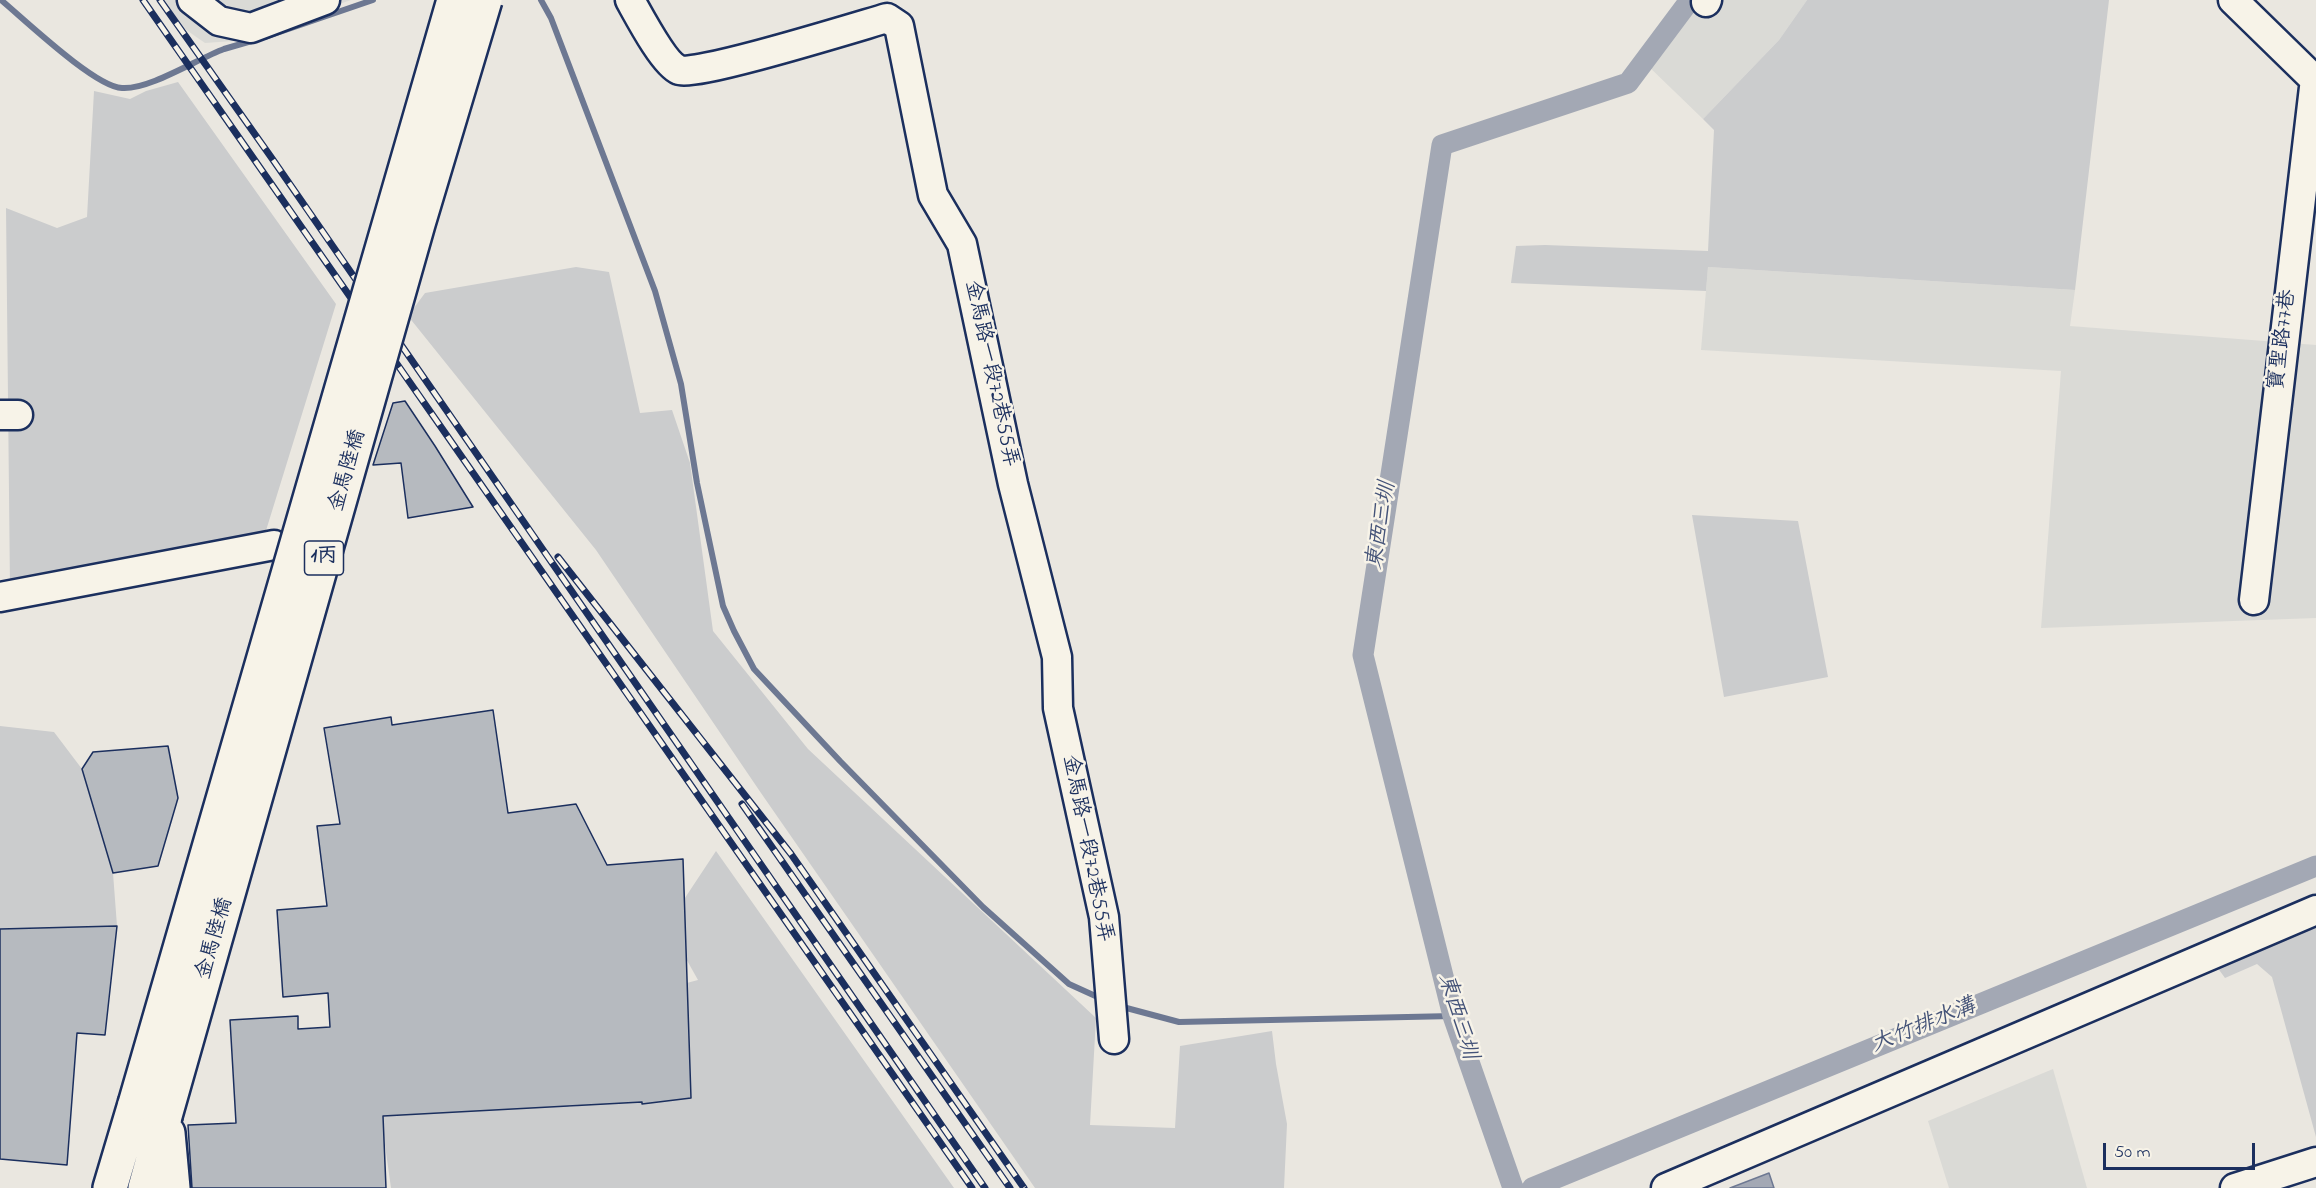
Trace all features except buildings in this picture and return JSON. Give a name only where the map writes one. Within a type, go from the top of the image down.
[{"type":"main road","name":"金馬陸橋","points":[[110,1188],[454,0]]},
{"type":"main road","name":"金馬陸橋","points":[[165,1116],[418,224],[485,0]]},
{"type":"main road","name":"1丙","points":[[145,1188],[165,1116]]},
{"type":"main road","points":[[165,1116],[173,1188]]},
{"type":"street","points":[[192,0],[219,21],[251,28],[325,0]]},
{"type":"street","name":"金馬路一段72巷55弄","points":[[630,0],[671,65],[685,72],[772,51],[887,18],[899,26],[933,195],[962,244],[1013,484],[1057,657],[1058,708],[1104,917],[1114,1040]]},
{"type":"street","points":[[2234,0],[2315,80]]},
{"type":"street","name":"寶聖路77巷","points":[[2254,600],[2315,80]]},
{"type":"street","points":[[0,597],[274,545]]},
{"type":"street","points":[[1666,1188],[2316,910]]},
{"type":"street","points":[[2235,1188],[2316,1162]]},
{"type":"shaded area","points":[[165,0],[351,0],[233,41],[205,43],[182,27]]},
{"type":"shaded area","points":[[1695,0],[1807,0],[1779,40],[1703,119],[1644,62]]},
{"type":"shaded area","points":[[1807,0],[2109,0],[2075,290],[1708,267],[1706,291],[1511,283],[1516,246],[1708,251],[1714,130],[1703,119],[1779,40]]},
{"type":"shaded area","points":[[178,82],[336,304],[264,537],[10,588],[6,208],[57,228],[87,217],[94,91],[130,99],[146,91]]},
{"type":"shaded area","points":[[576,267],[609,272],[640,413],[672,410],[690,463],[713,631],[808,749],[1096,1018],[1090,1125],[1175,1128],[1180,1046],[1272,1031],[1287,1124],[1284,1188],[1035,1188],[761,793],[596,550],[408,316],[425,293]]},
{"type":"shaded area","points":[[1708,267],[2075,290],[2070,326],[2316,345],[2316,618],[2041,628],[2061,371],[1701,350]]},
{"type":"shaded area","points":[[1692,515],[1798,521],[1828,677],[1724,697]]},
{"type":"shaded area","points":[[0,726],[54,732],[82,769],[113,873],[117,926],[0,929]]},
{"type":"shaded area","points":[[716,851],[954,1188],[391,1188],[379,1102],[553,1089],[569,1107],[660,1097],[683,984],[698,980],[680,948],[677,910]]},
{"type":"shaded area","points":[[2316,918],[2316,1137],[2272,977],[2257,964],[2225,978],[2217,967]]},
{"type":"shaded area","points":[[2053,1069],[2087,1188],[1949,1188],[1928,1121]]},
{"type":"shaded area","points":[[1769,1173],[1774,1188],[1730,1188]]},
{"type":"waterway","points":[[1,0],[78,65],[110,85],[122,88],[146,84],[224,49],[255,40]]},
{"type":"waterway","points":[[265,37],[373,0]]},
{"type":"waterway","points":[[541,0],[551,18],[655,291],[681,384],[697,483],[723,606],[754,669],[840,761],[983,907],[1069,984],[1102,999]]},
{"type":"waterway","name":"東西三圳","points":[[1513,1188],[1453,1016],[1363,655],[1442,145],[1628,83],[1690,0]]},
{"type":"waterway","name":"大竹排水溝","points":[[1532,1188],[2316,866]]},
{"type":"waterway","points":[[1119,1006],[1179,1022],[1453,1016]]},
{"type":"railway","points":[[143,0],[972,1188]]},
{"type":"railway","points":[[160,0],[985,1188]]},
{"type":"railway","points":[[558,557],[791,854],[1024,1188]]},
{"type":"railway","points":[[742,804],[1010,1188]]}]
